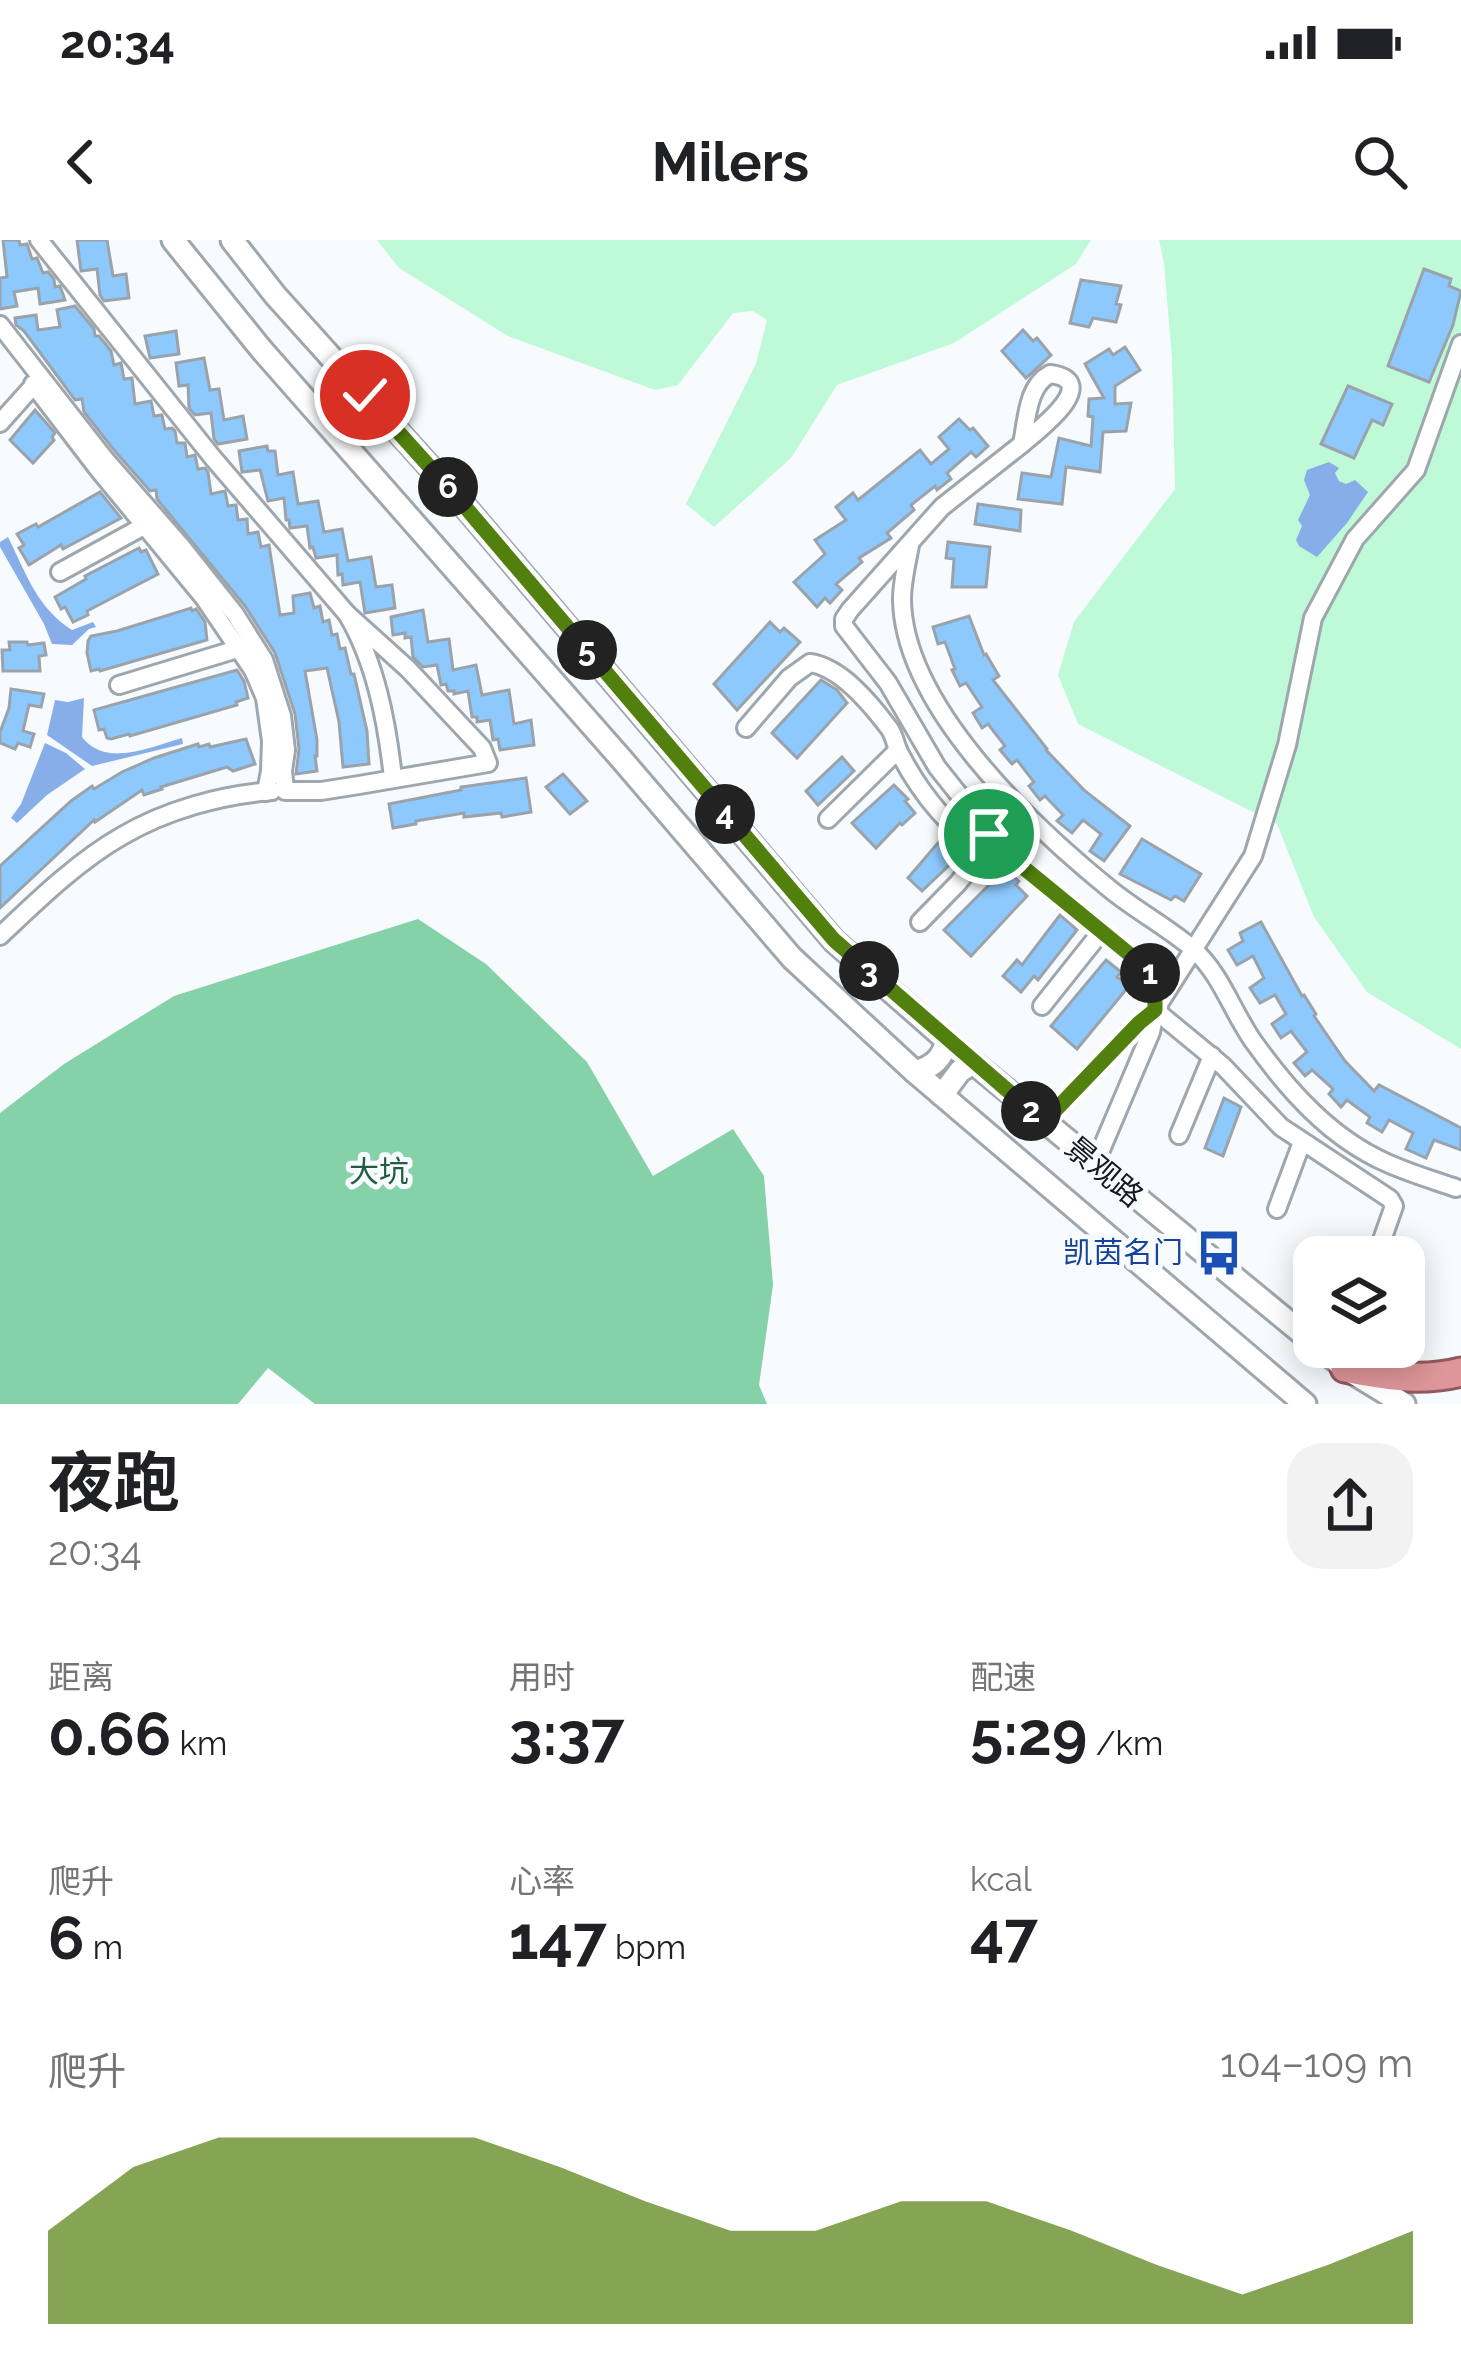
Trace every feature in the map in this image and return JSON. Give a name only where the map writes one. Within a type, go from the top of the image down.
[{"type":"highway","points":[[1345,1368],[1396,1379],[1461,1372]]},
{"type":"street","points":[[0,936],[62,880],[118,837],[147,823],[211,801],[321,790],[488,763],[482,748],[408,669],[347,614],[199,440],[39,240]]},
{"type":"street","points":[[173,240],[261,349],[792,958],[915,1072],[1305,1404]]},
{"type":"street","name":"景观路","points":[[232,240],[821,926],[947,1041],[1293,1326]]},
{"type":"street","points":[[0,325],[38,382]]},
{"type":"street","points":[[0,340],[104,458],[151,522],[235,614],[246,646],[264,660],[282,716],[276,791]]},
{"type":"street","points":[[1044,1122],[1155,1010],[1253,856],[1287,745],[1313,618],[1354,539],[1416,470],[1461,344]]},
{"type":"street","points":[[0,423],[38,382]]},
{"type":"street","points":[[1022,444],[942,507],[844,619],[844,626],[888,682],[938,767],[991,841],[1150,974],[1156,991],[1151,1032],[1095,1164]]},
{"type":"street","points":[[60,572],[151,522]]},
{"type":"street","points":[[910,544],[902,598],[919,670],[952,728],[1021,810],[1112,890],[1195,951],[1227,993],[1250,1037],[1299,1100],[1340,1135],[1384,1162],[1456,1188]]},
{"type":"street","points":[[869,589],[902,598]]},
{"type":"street","points":[[347,614],[362,639],[370,666],[393,778]]},
{"type":"street","points":[[119,685],[246,646]]},
{"type":"street","points":[[746,728],[790,678],[810,663],[823,665],[867,702],[893,733],[898,751],[930,801],[979,844],[991,841]]},
{"type":"street","points":[[828,819],[898,751]]},
{"type":"street","points":[[920,922],[991,841]]},
{"type":"street","points":[[1042,1006],[1101,932]]},
{"type":"street","points":[[1155,1010],[1212,1056],[1280,1127],[1390,1199],[1394,1206],[1383,1236]]},
{"type":"street","points":[[915,1072],[937,1061],[947,1041]]},
{"type":"street","points":[[1179,1135],[1212,1056]]},
{"type":"street","points":[[942,1095],[960,1071],[973,1063]]},
{"type":"street","points":[[1277,1209],[1302,1142]]},
{"type":"street","name":"景观路","points":[[1345,1368],[1405,1404]]},
{"type":"green space","points":[[377,240],[1091,240],[1076,264],[954,343],[837,385],[791,458],[714,527],[686,504],[756,364],[767,320],[753,311],[733,313],[678,385],[655,390],[508,336],[399,268]]},
{"type":"green space","points":[[1159,240],[1461,240],[1461,1049],[1367,992],[1314,917],[1277,824],[1078,724],[1058,675],[1074,622],[1175,489],[1172,359]]},
{"type":"green space","name":"大坑","points":[[418,919],[486,964],[587,1062],[653,1176],[733,1129],[764,1176],[773,1285],[759,1385],[767,1404],[315,1404],[268,1368],[238,1404],[0,1404],[0,1113],[64,1064],[174,996]]},
{"type":"water","points":[[1329,462],[1339,468],[1335,473],[1339,481],[1355,480],[1368,492],[1317,557],[1299,546],[1296,540],[1302,526],[1298,520],[1310,495],[1304,480],[1307,470]]},
{"type":"water","points":[[8,537],[50,611],[72,630],[93,622],[96,627],[72,645],[52,644],[0,547]]},
{"type":"water","points":[[84,698],[82,737],[103,752],[143,750],[182,738],[183,744],[92,766],[47,735],[55,700]]},
{"type":"water","points":[[45,743],[85,769],[17,823],[11,818]]},
{"type":"building","points":[[3,240],[27,244],[32,259],[37,258],[55,287],[60,286],[65,300],[40,304],[38,288],[14,292],[17,306],[0,309],[0,278],[7,277]]},
{"type":"building","points":[[77,240],[107,240],[113,276],[126,274],[129,298],[104,301],[97,269],[81,271]]},
{"type":"building","points":[[1424,269],[1451,279],[1449,286],[1461,291],[1453,325],[1429,382],[1388,366]]},
{"type":"building","points":[[1081,280],[1121,286],[1116,322],[1093,318],[1089,327],[1070,323]]},
{"type":"building","points":[[75,306],[111,351],[114,365],[121,363],[124,379],[132,378],[135,404],[151,401],[154,416],[162,415],[165,429],[172,428],[177,443],[185,443],[187,457],[195,455],[198,469],[208,472],[211,494],[225,491],[228,506],[236,505],[238,520],[247,519],[248,534],[258,532],[261,547],[269,545],[280,615],[294,613],[293,596],[310,593],[314,608],[320,606],[323,622],[329,620],[354,674],[369,764],[343,767],[327,668],[305,671],[317,740],[317,771],[296,774],[295,714],[275,653],[245,606],[157,499],[156,490],[150,491],[114,450],[84,412],[82,399],[75,400],[16,325],[15,318],[36,315],[38,330],[60,327],[57,310]]},
{"type":"building","points":[[1023,330],[1051,355],[1026,378],[1002,351]]},
{"type":"building","points":[[176,331],[179,354],[150,358],[145,336]]},
{"type":"building","points":[[1125,347],[1140,370],[1115,386],[1115,404],[1131,403],[1126,431],[1103,432],[1100,472],[1066,467],[1062,504],[1018,499],[1022,473],[1051,477],[1059,438],[1091,446],[1089,399],[1104,398],[1085,364],[1109,349],[1113,355]]},
{"type":"building","points":[[204,358],[210,390],[219,389],[224,420],[243,416],[247,439],[218,444],[211,413],[195,415],[189,408],[188,385],[179,386],[176,363]]},
{"type":"building","points":[[1348,386],[1392,404],[1383,425],[1372,420],[1354,458],[1321,444]]},
{"type":"building","points":[[35,410],[55,433],[33,463],[10,440]]},
{"type":"building","points":[[959,419],[988,446],[976,457],[971,452],[947,473],[951,479],[911,505],[914,510],[887,533],[891,538],[859,558],[862,562],[836,584],[842,590],[830,603],[825,598],[817,607],[794,582],[825,554],[815,540],[846,520],[836,507],[853,493],[858,500],[920,450],[931,464],[949,449],[939,437]]},
{"type":"building","points":[[267,446],[268,451],[275,451],[278,475],[293,472],[298,504],[318,501],[324,532],[342,529],[348,561],[371,557],[376,587],[392,585],[395,608],[365,613],[360,582],[343,585],[337,555],[316,558],[307,526],[290,528],[284,498],[268,501],[260,470],[242,472],[239,451]]},
{"type":"building","points":[[100,492],[121,518],[29,565],[17,534]]},
{"type":"building","points":[[978,504],[1021,510],[1020,531],[975,524]]},
{"type":"building","points":[[948,542],[990,547],[986,587],[952,587],[954,559],[946,558]]},
{"type":"building","points":[[139,548],[146,550],[158,574],[73,622],[55,597]]},
{"type":"building","points":[[191,608],[205,622],[207,640],[91,671],[87,653],[91,636]]},
{"type":"building","points":[[423,610],[428,642],[449,639],[453,670],[476,665],[482,695],[509,690],[514,724],[531,720],[534,745],[500,750],[490,720],[477,722],[472,717],[468,691],[448,691],[446,684],[441,685],[437,665],[423,667],[413,657],[411,637],[393,635],[391,617]]},
{"type":"building","points":[[969,616],[984,655],[999,676],[993,680],[1046,750],[1085,791],[1130,826],[1104,861],[1090,851],[1101,834],[1083,820],[1072,833],[1057,821],[1063,815],[1045,796],[1040,800],[1029,786],[1034,782],[1017,760],[1012,764],[1000,750],[1005,746],[988,724],[982,728],[973,713],[982,707],[966,683],[960,686],[945,642],[938,644],[933,627]]},
{"type":"building","points":[[770,622],[800,642],[737,710],[714,684]]},
{"type":"building","points":[[9,642],[44,643],[46,655],[39,656],[40,671],[3,671],[2,650],[10,650]]},
{"type":"building","points":[[237,670],[248,698],[237,705],[130,736],[111,739],[104,729],[99,730],[94,710]]},
{"type":"building","points":[[821,680],[847,703],[797,758],[772,733]]},
{"type":"building","points":[[11,689],[44,694],[41,707],[29,705],[23,731],[34,734],[30,747],[18,743],[15,749],[0,743]]},
{"type":"building","points":[[246,739],[255,764],[233,771],[227,767],[144,795],[142,790],[94,820],[0,908],[0,866],[92,786],[198,744],[210,747]]},
{"type":"building","points":[[842,757],[854,771],[818,805],[806,791]]},
{"type":"building","points":[[563,774],[587,801],[570,814],[546,787]]},
{"type":"building","points":[[526,778],[531,812],[502,817],[501,813],[464,817],[464,813],[393,828],[389,804]]},
{"type":"building","points":[[894,785],[915,813],[876,848],[852,823]]},
{"type":"building","points":[[944,836],[962,853],[922,891],[908,878]]},
{"type":"building","points":[[1142,839],[1201,874],[1184,901],[1175,896],[1171,900],[1120,874]]},
{"type":"building","points":[[1005,869],[1027,896],[971,956],[944,930]]},
{"type":"building","points":[[1060,915],[1077,930],[1038,980],[1034,976],[1021,992],[1003,976],[1017,960],[1022,965]]},
{"type":"building","points":[[1261,922],[1345,1061],[1374,1091],[1379,1085],[1461,1128],[1461,1150],[1434,1140],[1426,1158],[1406,1149],[1413,1133],[1389,1120],[1382,1132],[1347,1100],[1341,1107],[1329,1094],[1333,1089],[1312,1070],[1305,1076],[1294,1063],[1307,1052],[1291,1031],[1281,1038],[1272,1024],[1286,1014],[1275,995],[1260,1003],[1250,988],[1264,978],[1253,956],[1237,965],[1228,950],[1243,941],[1240,933]]},
{"type":"building","points":[[1106,960],[1129,986],[1077,1049],[1051,1026]]},
{"type":"building","points":[[1224,1098],[1241,1107],[1223,1156],[1205,1148]]},
{"type":"place","name":"凯茵名门","points":[[1219,1253]]},
{"type":"route","points":[[365,395],[834,940],[1044,1122],[1155,1010],[1155,982],[1139,962],[1061,901],[991,841],[989,834]]}]
